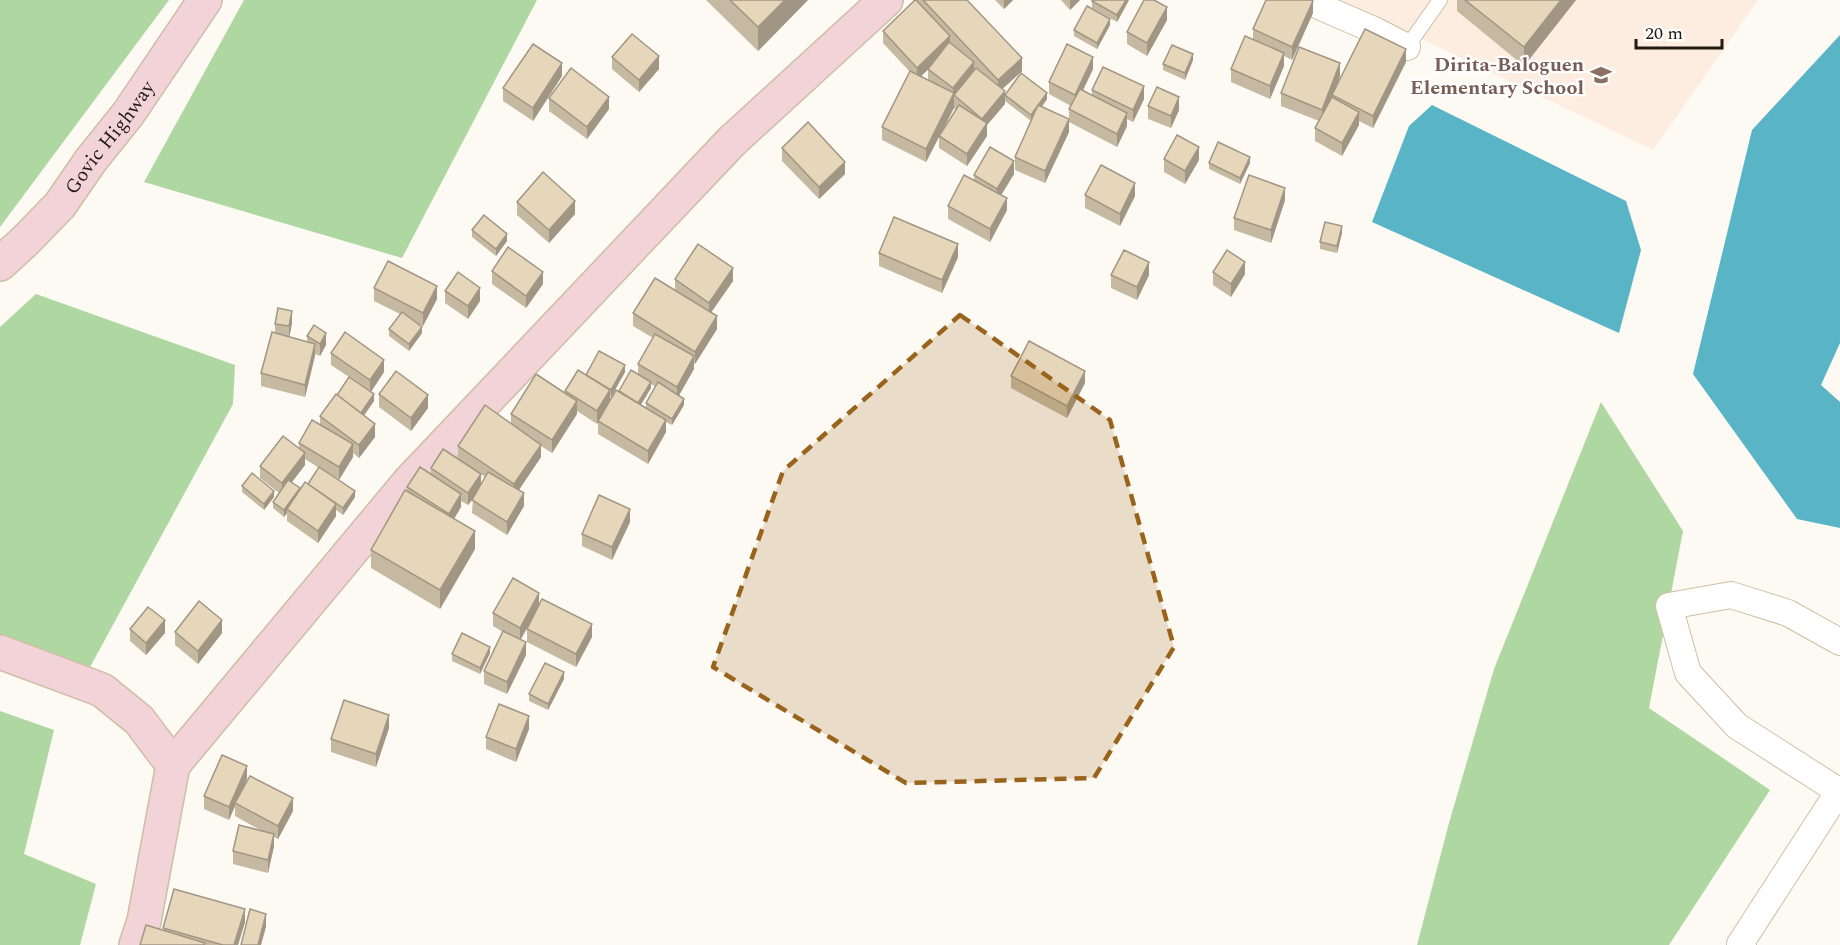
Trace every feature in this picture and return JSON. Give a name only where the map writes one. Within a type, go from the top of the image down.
[{"type":"street","name":"Govic Highway","points":[[0,264],[60,205],[91,160],[128,114],[206,0]]},
{"type":"street","points":[[136,945],[144,921],[173,765],[409,482],[732,141],[886,0]]},
{"type":"street","points":[[1305,0],[1407,47]]},
{"type":"street","points":[[1743,945],[1740,944],[1840,792],[1737,726],[1688,673],[1669,606],[1731,595],[1788,613],[1840,642]]},
{"type":"street","points":[[0,652],[102,690],[139,720],[173,765]]},
{"type":"lane","points":[[1407,47],[1440,0]]},
{"type":"highlighted area","points":[[960,315],[1110,420],[1174,647],[1094,778],[906,783],[713,667],[783,471]]},
{"type":"shaded area","name":"Dirita-Baloguen Elementary School","points":[[1340,0],[1758,0],[1653,150]]},
{"type":"green space","points":[[0,0],[169,0],[0,227]]},
{"type":"green space","points":[[244,0],[537,0],[402,258],[144,182]]},
{"type":"green space","points":[[36,294],[235,365],[233,404],[89,669],[0,636],[0,327]]},
{"type":"green space","points":[[1601,402],[1683,531],[1649,708],[1770,790],[1669,945],[1417,945],[1449,823],[1494,669]]},
{"type":"green space","points":[[0,711],[54,730],[24,854],[96,884],[80,945],[0,945]]},
{"type":"water","points":[[1840,35],[1840,343],[1821,385],[1840,402],[1840,528],[1797,519],[1693,374],[1752,130]]},
{"type":"water","points":[[1432,105],[1626,201],[1641,250],[1619,333],[1372,222],[1409,126]]},
{"type":"building","points":[[730,0],[785,0],[758,27]]},
{"type":"building","points":[[915,0],[950,36],[917,68],[883,31]]},
{"type":"building","points":[[923,0],[967,0],[1022,58],[998,80]]},
{"type":"building","points":[[1092,0],[1126,0],[1117,15]]},
{"type":"building","points":[[1144,0],[1154,0],[1167,7],[1147,43],[1127,32]]},
{"type":"building","points":[[1266,0],[1313,1],[1292,47],[1253,29]]},
{"type":"building","points":[[1465,0],[1561,0],[1524,47]]},
{"type":"building","points":[[1087,6],[1110,19],[1097,43],[1074,30]]},
{"type":"building","points":[[1365,29],[1406,49],[1373,116],[1332,95]]},
{"type":"building","points":[[632,34],[659,56],[639,80],[612,57]]},
{"type":"building","points":[[1245,36],[1284,53],[1270,86],[1231,69]]},
{"type":"building","points":[[949,42],[974,62],[953,88],[928,69]]},
{"type":"building","points":[[533,44],[562,63],[533,108],[503,88]]},
{"type":"building","points":[[1067,44],[1093,57],[1075,95],[1049,82]]},
{"type":"building","points":[[1172,45],[1193,54],[1185,73],[1163,64]]},
{"type":"building","points":[[1299,47],[1340,63],[1322,110],[1281,93]]},
{"type":"building","points":[[1103,67],[1144,86],[1133,110],[1092,90]]},
{"type":"building","points":[[571,68],[609,97],[587,127],[549,98]]},
{"type":"building","points":[[976,68],[1005,91],[982,119],[954,95]]},
{"type":"building","points":[[910,71],[954,93],[926,149],[882,127]]},
{"type":"building","points":[[1021,73],[1047,93],[1031,115],[1005,95]]},
{"type":"building","points":[[1157,87],[1179,97],[1171,116],[1148,106]]},
{"type":"building","points":[[1080,89],[1127,113],[1117,134],[1069,109]]},
{"type":"building","points":[[1332,97],[1359,112],[1342,143],[1315,128]]},
{"type":"building","points":[[959,105],[987,123],[967,154],[939,136]]},
{"type":"building","points":[[1038,105],[1069,119],[1045,171],[1015,157]]},
{"type":"building","points":[[808,122],[845,162],[819,187],[782,148]]},
{"type":"building","points":[[1177,135],[1199,147],[1185,171],[1164,159]]},
{"type":"building","points":[[1218,142],[1250,157],[1240,178],[1209,163]]},
{"type":"building","points":[[990,147],[1014,161],[997,189],[974,175]]},
{"type":"building","points":[[1101,165],[1135,183],[1120,214],[1085,195]]},
{"type":"building","points":[[543,172],[575,201],[549,230],[517,202]]},
{"type":"building","points":[[964,175],[1007,198],[990,229],[948,206]]},
{"type":"building","points":[[1249,175],[1285,188],[1271,230],[1234,218]]},
{"type":"building","points":[[484,215],[507,234],[496,249],[472,230]]},
{"type":"building","points":[[894,217],[958,244],[942,280],[879,253]]},
{"type":"building","points":[[1325,222],[1342,226],[1337,246],[1320,242]]},
{"type":"building","points":[[698,244],[733,268],[709,303],[675,279]]},
{"type":"building","points":[[508,247],[543,272],[526,296],[492,271]]},
{"type":"building","points":[[1124,250],[1149,262],[1137,287],[1111,275]]},
{"type":"building","points":[[1227,250],[1245,262],[1231,284],[1213,272]]},
{"type":"building","points":[[388,261],[437,286],[423,313],[374,288]]},
{"type":"building","points":[[458,272],[480,288],[468,306],[445,291]]},
{"type":"building","points":[[655,278],[717,316],[695,352],[633,313]]},
{"type":"building","points":[[278,308],[292,311],[289,326],[275,324]]},
{"type":"building","points":[[402,312],[422,327],[409,344],[389,329]]},
{"type":"building","points":[[314,325],[326,333],[320,344],[307,336]]},
{"type":"building","points":[[272,332],[315,344],[305,385],[261,373]]},
{"type":"building","points":[[345,332],[384,360],[370,380],[331,353]]},
{"type":"building","points":[[655,334],[694,356],[677,387],[638,364]]},
{"type":"building","points":[[1029,341],[1085,371],[1067,406],[1011,376]]},
{"type":"building","points":[[599,351],[625,365],[611,390],[586,375]]},
{"type":"building","points":[[578,370],[610,390],[597,411],[565,391]]},
{"type":"building","points":[[631,370],[651,382],[638,403],[619,391]]},
{"type":"building","points":[[396,371],[428,395],[411,418],[379,394]]},
{"type":"building","points":[[536,374],[577,401],[552,440],[511,414]]},
{"type":"building","points":[[349,377],[374,394],[361,413],[337,395]]},
{"type":"building","points":[[658,382],[684,399],[672,419],[646,403]]},
{"type":"building","points":[[616,390],[666,420],[648,451],[598,421]]},
{"type":"building","points":[[336,394],[375,424],[359,445],[320,416]]},
{"type":"building","points":[[485,405],[541,445],[514,484],[458,446]]},
{"type":"building","points":[[312,420],[353,444],[339,467],[299,443]]},
{"type":"building","points":[[283,436],[305,453],[282,483],[260,466]]},
{"type":"building","points":[[443,449],[481,474],[468,493],[431,468]]},
{"type":"building","points":[[319,467],[355,491],[343,508],[308,484]]},
{"type":"building","points":[[420,467],[461,494],[449,514],[407,487]]},
{"type":"building","points":[[488,472],[524,493],[507,522],[472,500]]},
{"type":"building","points":[[252,473],[274,491],[264,504],[242,486]]},
{"type":"building","points":[[288,480],[300,488],[284,510],[273,502]]},
{"type":"building","points":[[305,482],[336,504],[318,531],[287,509]]},
{"type":"building","points":[[405,490],[475,531],[440,590],[371,550]]},
{"type":"building","points":[[599,495],[630,509],[612,547],[582,534]]},
{"type":"building","points":[[513,578],[539,593],[520,628],[493,613]]},
{"type":"building","points":[[542,599],[592,624],[576,654],[527,629]]},
{"type":"building","points":[[199,601],[222,620],[198,651],[175,632]]},
{"type":"building","points":[[148,607],[165,620],[146,643],[130,629]]},
{"type":"building","points":[[503,631],[526,642],[507,682],[484,671]]},
{"type":"building","points":[[462,633],[490,647],[480,668],[452,654]]},
{"type":"building","points":[[545,663],[564,672],[548,704],[529,694]]},
{"type":"building","points":[[344,700],[389,715],[376,754],[331,739]]},
{"type":"building","points":[[499,704],[529,716],[516,749],[486,737]]},
{"type":"building","points":[[222,755],[247,766],[229,807],[204,796]]},
{"type":"building","points":[[250,776],[293,798],[278,826],[235,803]]},
{"type":"building","points":[[239,825],[274,834],[268,860],[233,851]]},
{"type":"building","points":[[174,889],[245,909],[234,945],[223,945],[163,928]]},
{"type":"building","points":[[250,909],[266,914],[258,945],[241,945]]},
{"type":"building","points":[[146,925],[205,943],[204,945],[140,945]]},
{"type":"place","name":"Dirita-Baloguen Elementary School","points":[[1601,75]]}]
